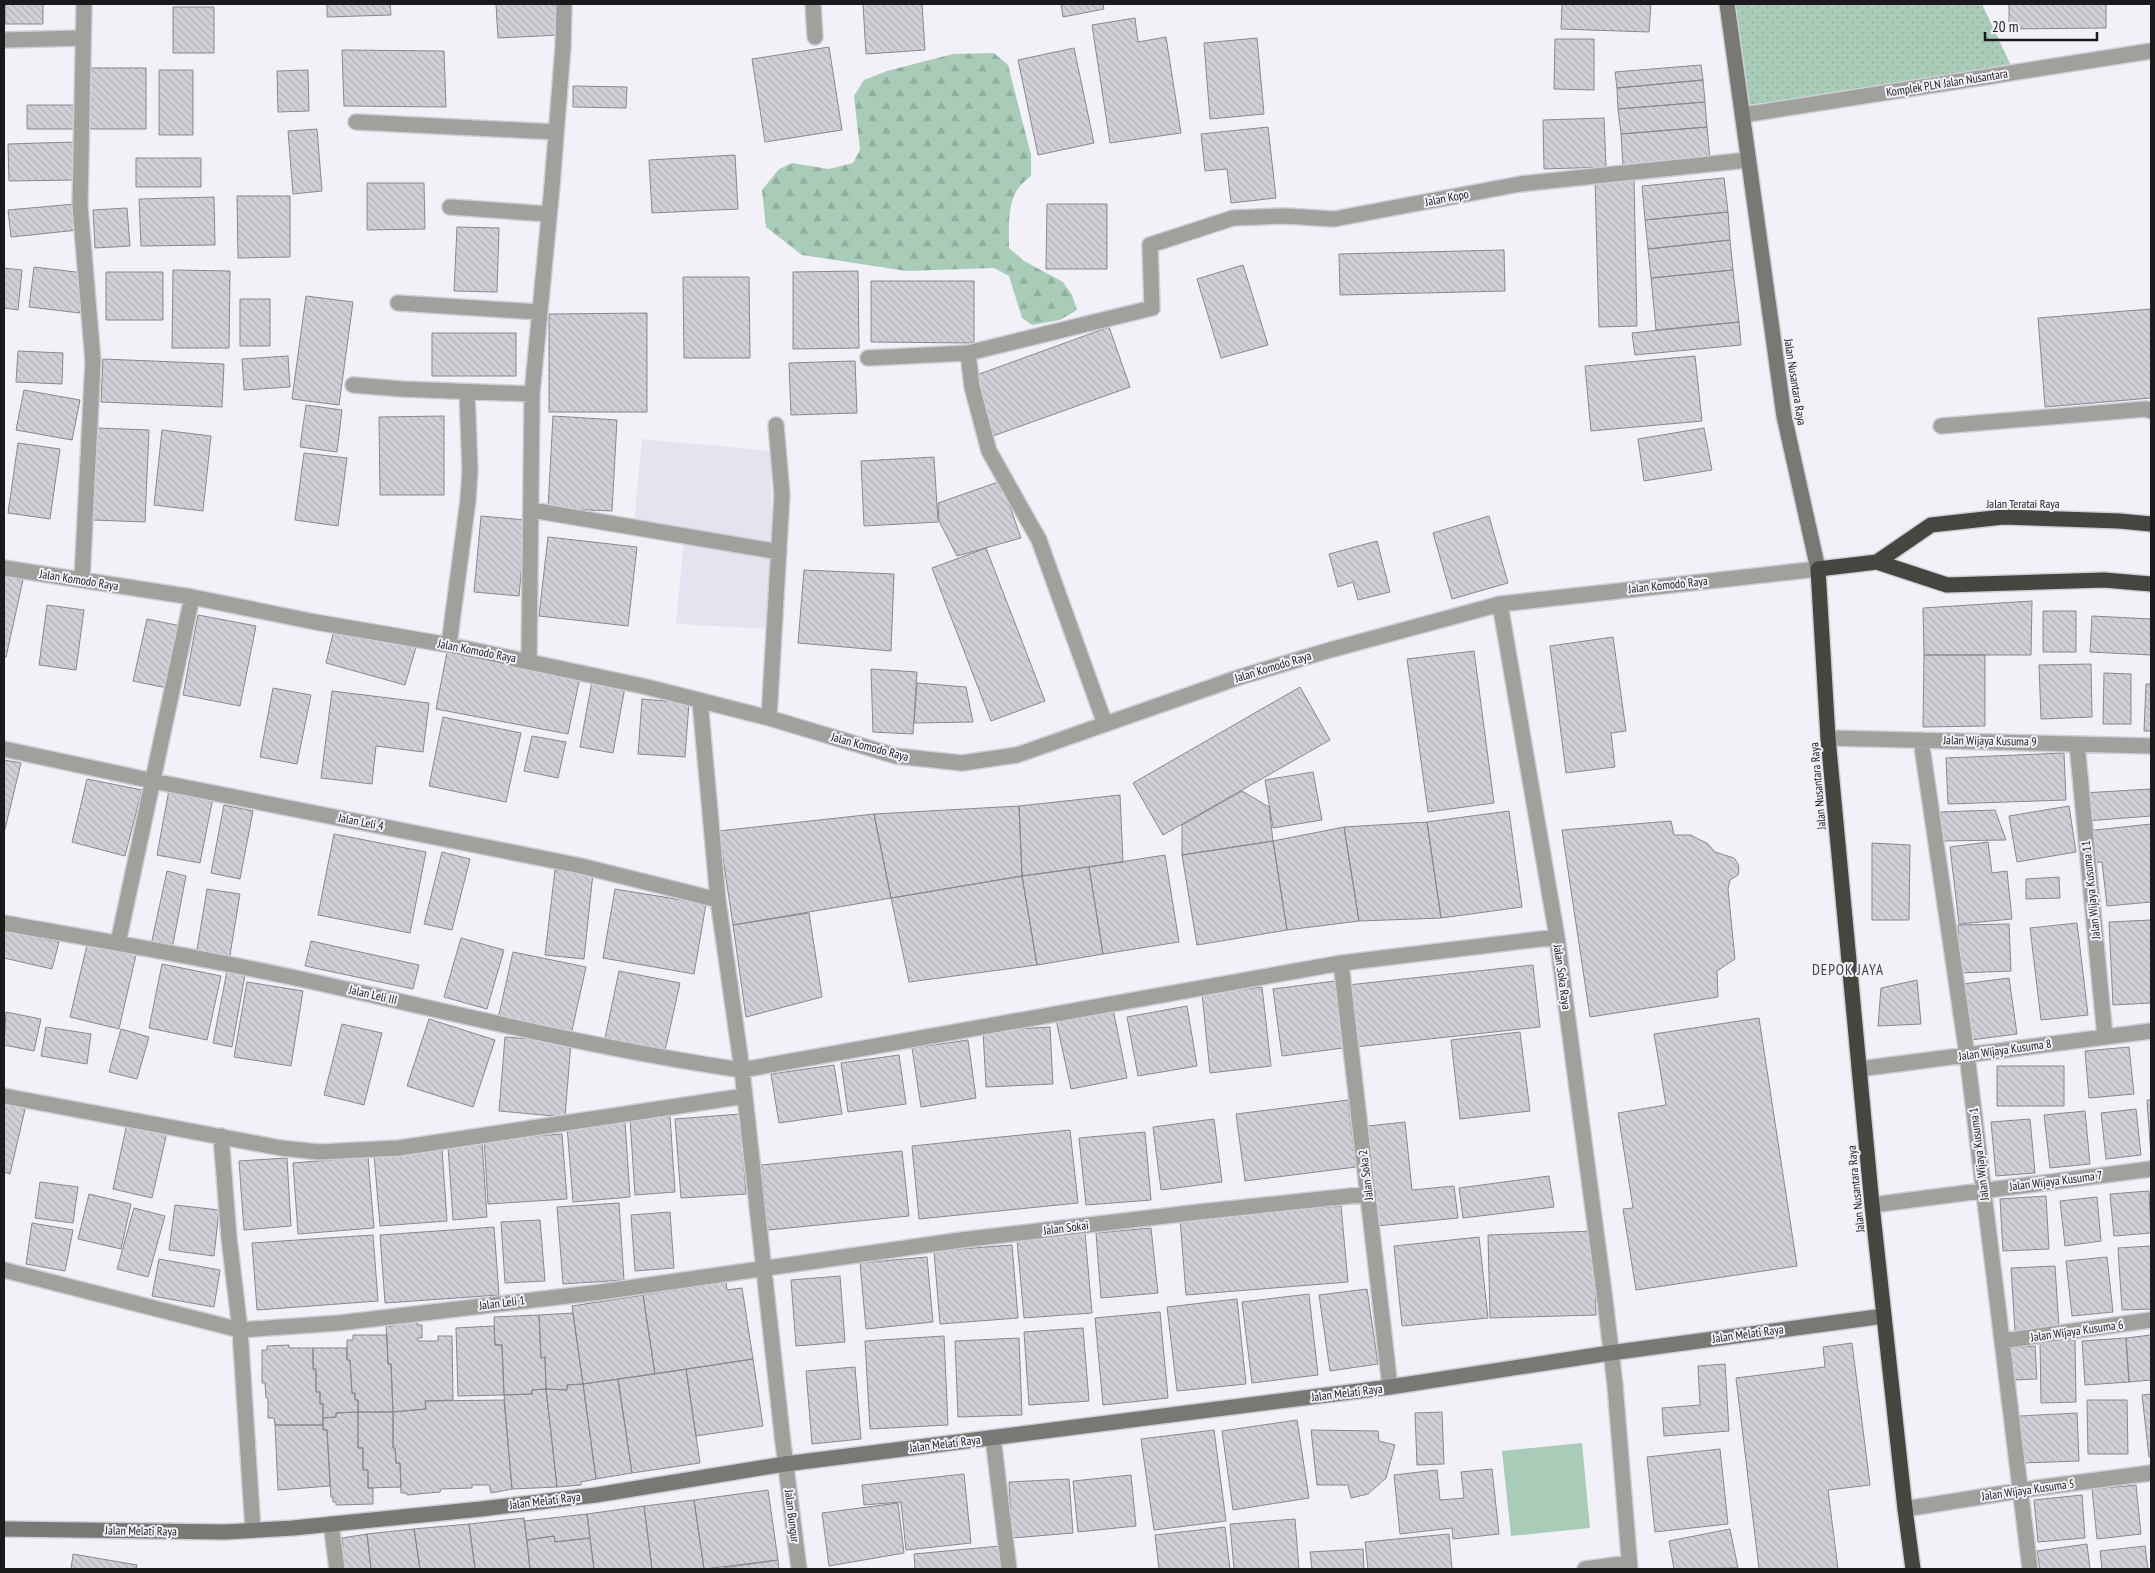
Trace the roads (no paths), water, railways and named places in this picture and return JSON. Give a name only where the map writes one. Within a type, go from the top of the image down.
[{"type":"highway","name":"Jalan Teratai Raya","points":[[1877,562],[1931,525],[2003,517],[2151,524]]},
{"type":"highway","name":"Jalan Teratai Raya","points":[[1818,569],[1877,562],[1948,585],[2104,580],[2151,584]]},
{"type":"highway","name":"Jalan Nusantara Raya","points":[[1818,569],[1828,738],[1859,1070],[1884,1316],[1913,1569]]},
{"type":"street","points":[[82,580],[93,361],[80,206],[84,4]]},
{"type":"street","points":[[529,662],[532,394],[556,132],[564,4]]},
{"type":"street","points":[[813,4],[816,37]]},
{"type":"street","name":"Jalan Nusantara Raya","points":[[1727,4],[1784,416],[1818,569]]},
{"type":"street","points":[[4,40],[82,38]]},
{"type":"street","name":"Komplek PLN Jalan Nusantara","points":[[1743,115],[2151,51]]},
{"type":"street","points":[[356,122],[556,132]]},
{"type":"street","name":"Jalan Kopo","points":[[968,353],[1152,308],[1150,245],[1233,218],[1286,216],[1334,218],[1520,184],[1748,160]]},
{"type":"street","points":[[450,207],[548,214]]},
{"type":"street","points":[[398,303],[539,312]]},
{"type":"street","points":[[868,358],[968,353],[972,387],[989,451],[1039,540],[1106,724]]},
{"type":"street","points":[[353,385],[532,394]]},
{"type":"street","points":[[449,645],[468,500],[470,471],[467,392]]},
{"type":"street","points":[[1941,426],[2146,409],[2151,411]]},
{"type":"street","points":[[769,718],[782,495],[776,425]]},
{"type":"street","points":[[532,510],[779,552]]},
{"type":"street","name":"Jalan Komodo Raya","points":[[4,568],[192,597],[315,622],[449,645],[647,686],[769,718],[896,756],[962,764],[1017,755],[1248,675],[1330,650],[1500,604],[1818,569]]},
{"type":"street","points":[[118,944],[192,597]]},
{"type":"street","name":"Jalan Soka Raya","points":[[1500,604],[1557,937],[1605,1300],[1629,1566]]},
{"type":"street","name":"Jalan Bungur","points":[[700,701],[718,900],[742,1070],[785,1464],[799,1569]]},
{"type":"street","name":"Jalan Wijaya Kusuma 9","points":[[1828,738],[2151,746]]},
{"type":"street","name":"Jalan Wijaya Kusuma 1","points":[[1921,740],[1967,1055],[2030,1569]]},
{"type":"street","name":"Jalan Wijaya Kusuma 11","points":[[2077,744],[2105,1037]]},
{"type":"street","name":"Jalan Leli 4","points":[[4,749],[153,781],[581,866],[718,900]]},
{"type":"street","name":"Jalan Leli III","points":[[4,922],[303,980],[538,1033],[686,1062],[742,1070],[1341,963],[1557,937]]},
{"type":"street","name":"Jalan Soka 2","points":[[1341,963],[1390,1387]]},
{"type":"street","name":"Jalan Wijaya Kusuma 8","points":[[1859,1070],[2151,1031]]},
{"type":"street","points":[[4,1096],[281,1148],[319,1152],[390,1149],[745,1096]]},
{"type":"street","points":[[221,1136],[229,1238],[240,1330],[253,1530]]},
{"type":"street","name":"Jalan Wijaya Kusuma 7","points":[[1872,1205],[2151,1169]]},
{"type":"street","name":"Jalan Sokai","points":[[763,1269],[961,1240],[1369,1194]]},
{"type":"street","name":"Jalan Leli 1","points":[[4,1270],[240,1330],[339,1323],[601,1292],[763,1269]]},
{"type":"street","name":"Jalan Melati Raya","points":[[4,1529],[191,1532],[253,1530],[331,1524],[556,1500],[785,1464],[1390,1387],[1610,1352],[1884,1316]]},
{"type":"street","name":"Jalan Wijaya Kusuma 6","points":[[2002,1341],[2151,1320]]},
{"type":"street","points":[[993,1438],[1009,1569]]},
{"type":"street","name":"Jalan Wijaya Kusuma 5","points":[[1905,1509],[2151,1473]]},
{"type":"street","points":[[331,1524],[337,1569]]},
{"type":"street","points":[[1585,1569],[1629,1566]]},
{"type":"district","name":"DEPOK JAYA","points":[[1848,970]]}]
